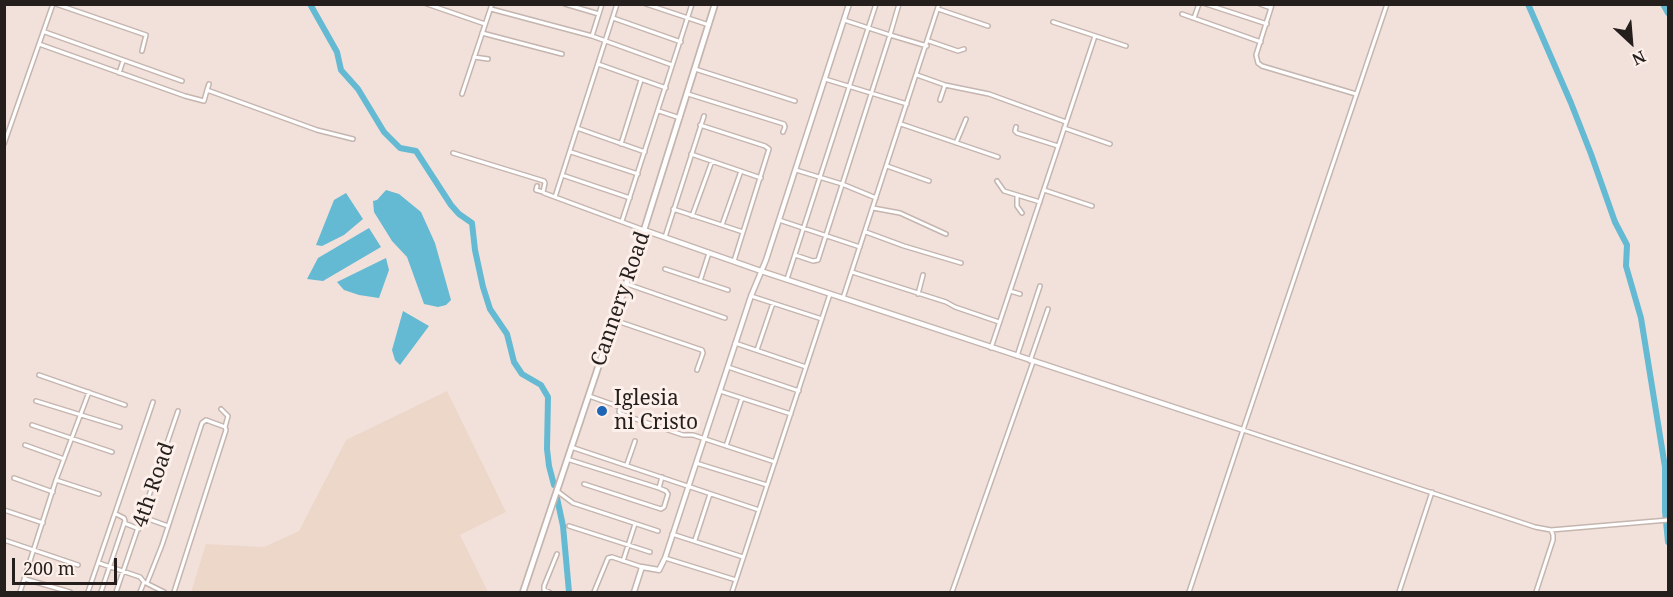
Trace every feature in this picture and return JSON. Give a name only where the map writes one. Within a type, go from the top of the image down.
[{"type":"main road","name":"Cannery Road","points":[[523,592],[627,284],[715,4]]},
{"type":"street","points":[[4,144],[55,4],[146,35],[142,51]]},
{"type":"street","points":[[427,4],[485,24]]},
{"type":"street","points":[[565,4],[599,14]]},
{"type":"street","points":[[592,36],[602,4]]},
{"type":"street","points":[[555,198],[617,4]]},
{"type":"street","points":[[646,4],[709,26]]},
{"type":"street","points":[[622,221],[692,4]]},
{"type":"street","points":[[594,592],[608,558],[612,557],[659,570],[665,558],[750,296],[761,272],[796,170],[849,4]]},
{"type":"street","points":[[787,280],[876,4]]},
{"type":"street","points":[[795,255],[817,261],[900,4]]},
{"type":"street","points":[[1194,18],[1199,4]]},
{"type":"street","points":[[1206,4],[1267,24]]},
{"type":"street","points":[[1260,4],[1272,6],[1256,59],[1258,63],[1356,94]]},
{"type":"street","points":[[1190,592],[1387,4]]},
{"type":"street","points":[[462,94],[492,7],[592,36],[673,65]]},
{"type":"street","points":[[843,298],[939,7],[988,26]]},
{"type":"street","points":[[1182,14],[1261,42]]},
{"type":"street","points":[[613,18],[681,42]]},
{"type":"street","points":[[843,20],[927,46]]},
{"type":"street","points":[[1053,22],[1126,46]]},
{"type":"street","points":[[45,32],[182,81]]},
{"type":"street","points":[[482,33],[562,54]]},
{"type":"street","points":[[991,348],[1095,36]]},
{"type":"street","points":[[929,41],[958,51],[964,49]]},
{"type":"street","points":[[39,44],[172,92],[204,101],[209,84]]},
{"type":"street","points":[[474,57],[488,59]]},
{"type":"street","points":[[119,73],[123,61]]},
{"type":"street","points":[[598,64],[666,88]]},
{"type":"street","points":[[695,69],[795,101]]},
{"type":"street","points":[[917,75],[945,85],[989,94],[1066,122]]},
{"type":"street","points":[[825,79],[907,104]]},
{"type":"street","points":[[621,144],[641,80]]},
{"type":"street","points":[[940,100],[945,85]]},
{"type":"street","points":[[207,90],[306,126],[353,139]]},
{"type":"street","points":[[688,93],[784,124],[783,132]]},
{"type":"street","points":[[659,111],[680,118]]},
{"type":"street","points":[[665,237],[704,116]]},
{"type":"street","points":[[956,143],[966,118]]},
{"type":"street","points":[[901,124],[998,157]]},
{"type":"street","points":[[700,125],[768,147],[769,152],[734,261]]},
{"type":"street","points":[[1016,127],[1017,134],[1058,146]]},
{"type":"street","points":[[577,128],[645,152]]},
{"type":"street","points":[[1064,128],[1110,144]]},
{"type":"street","points":[[570,152],[638,174]]},
{"type":"street","points":[[453,153],[544,181],[543,192]]},
{"type":"street","points":[[691,154],[761,178]]},
{"type":"street","points":[[692,216],[712,161]]},
{"type":"street","points":[[887,166],[929,181]]},
{"type":"street","points":[[796,170],[842,184],[876,198]]},
{"type":"street","points":[[723,225],[741,171]]},
{"type":"street","points":[[562,175],[630,198]]},
{"type":"street","points":[[997,181],[1004,191],[1040,202]]},
{"type":"street","points":[[537,186],[536,189],[555,198],[761,272],[1535,527],[1551,530],[1668,520]]},
{"type":"street","points":[[1044,190],[1092,206]]},
{"type":"street","points":[[1017,195],[1017,206],[1022,213]]},
{"type":"street","points":[[873,208],[900,213],[946,234]]},
{"type":"street","points":[[674,209],[743,232]]},
{"type":"street","points":[[779,220],[861,247]]},
{"type":"street","points":[[866,232],[961,264]]},
{"type":"street","points":[[700,281],[710,253]]},
{"type":"street","points":[[665,269],[728,290]]},
{"type":"street","points":[[852,272],[946,302],[999,322]]},
{"type":"street","points":[[918,294],[923,275]]},
{"type":"street","points":[[627,284],[725,318]]},
{"type":"street","points":[[1017,356],[1041,286]]},
{"type":"street","points":[[1010,291],[1020,294]]},
{"type":"street","points":[[732,592],[830,294]]},
{"type":"street","points":[[750,296],[822,319]]},
{"type":"street","points":[[757,350],[773,303]]},
{"type":"street","points":[[952,592],[1048,309]]},
{"type":"street","points":[[615,320],[702,350],[697,370]]},
{"type":"street","points":[[735,343],[806,367]]},
{"type":"street","points":[[728,367],[799,391]]},
{"type":"street","points":[[39,375],[125,405]]},
{"type":"street","points":[[720,391],[791,414]]},
{"type":"street","points":[[20,592],[56,480],[89,392]]},
{"type":"street","points":[[588,396],[620,407],[621,414],[775,462]]},
{"type":"street","points":[[726,446],[742,398]]},
{"type":"street","points":[[36,401],[120,427]]},
{"type":"street","points":[[88,592],[153,402]]},
{"type":"street","points":[[174,592],[226,430],[228,416],[221,409]]},
{"type":"street","name":"4th Road","points":[[116,592],[178,411]]},
{"type":"street","points":[[140,592],[156,562],[202,423],[206,420],[225,427]]},
{"type":"street","points":[[32,425],[112,452]]},
{"type":"street","points":[[627,465],[635,441]]},
{"type":"street","points":[[25,445],[64,459]]},
{"type":"street","points":[[571,447],[759,510]]},
{"type":"street","points":[[567,459],[659,488],[668,494],[662,509],[584,484]]},
{"type":"street","points":[[696,463],[767,485]]},
{"type":"street","points":[[659,488],[662,476]]},
{"type":"street","points":[[14,478],[53,492]]},
{"type":"street","points":[[56,480],[99,494]]},
{"type":"street","points":[[557,491],[573,503],[658,531]]},
{"type":"street","points":[[1400,592],[1432,492]]},
{"type":"street","points":[[694,541],[711,494]]},
{"type":"street","points":[[4,510],[43,523]]},
{"type":"street","points":[[116,514],[139,529]]},
{"type":"street","points":[[143,517],[168,526]]},
{"type":"street","points":[[101,592],[124,521]]},
{"type":"street","points":[[623,561],[635,524]]},
{"type":"street","points":[[569,526],[650,552]]},
{"type":"street","points":[[1536,592],[1553,540],[1551,530]]},
{"type":"street","points":[[672,534],[743,557]]},
{"type":"street","points":[[4,540],[78,565]]},
{"type":"street","points":[[549,592],[544,590],[544,586],[557,554]]},
{"type":"street","points":[[665,558],[736,580]]},
{"type":"street","points":[[99,563],[141,578],[145,583],[162,592]]},
{"type":"street","points":[[634,592],[642,567]]},
{"type":"street","points":[[25,579],[70,592]]},
{"type":"shaded area","points":[[447,391],[506,512],[460,535],[488,592],[191,592],[206,544],[264,547],[299,531],[346,440]]},
{"type":"water","points":[[386,190],[399,194],[421,212],[435,243],[451,300],[446,305],[438,307],[424,304],[407,257],[392,241],[374,212],[373,201],[377,200]]},
{"type":"water","points":[[346,193],[363,219],[344,235],[322,246],[316,245],[334,200]]},
{"type":"water","points":[[369,228],[381,247],[323,281],[307,279],[318,258]]},
{"type":"water","points":[[386,258],[389,270],[379,298],[344,290],[337,282]]},
{"type":"water","points":[[403,311],[429,326],[400,365],[395,360],[392,350]]},
{"type":"waterway","points":[[310,4],[337,52],[341,70],[358,89],[384,132],[400,148],[416,151],[451,205],[472,223],[475,250],[490,309],[507,334],[514,362],[522,374],[541,385],[548,397],[547,449],[554,485]]},
{"type":"waterway","points":[[1528,4],[1571,103],[1615,222],[1627,245],[1626,266],[1641,318],[1665,467],[1668,542]]},
{"type":"waterway","points":[[1663,4],[1668,13]]},
{"type":"waterway","points":[[557,498],[563,526],[569,592]]},
{"type":"place","name":"Iglesia ni Cristo","points":[[602,411]]}]
